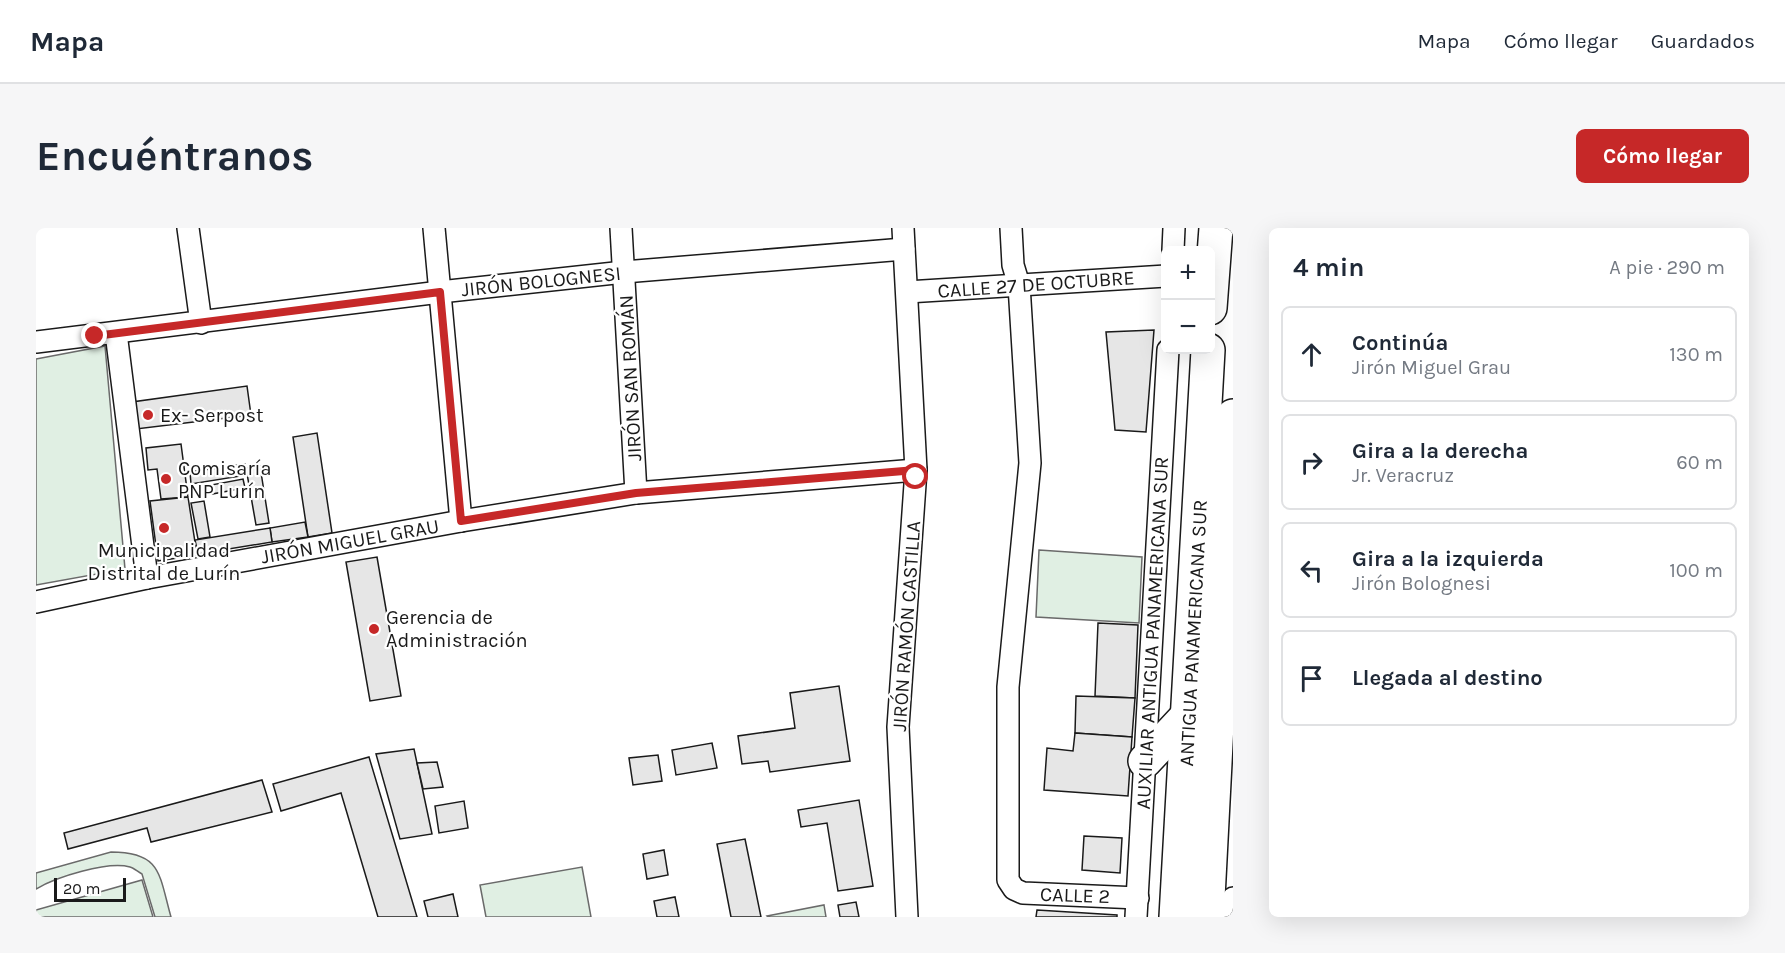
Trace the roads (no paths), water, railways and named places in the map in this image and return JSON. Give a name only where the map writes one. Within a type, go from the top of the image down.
[{"type":"main road","points":[[1212,300],[1219,273],[1216,228]]},
{"type":"main road","name":"ANTIGUA PANAMERICANA SUR","points":[[1176,917],[1208,354]]},
{"type":"main road","name":"ANTIGUA PANAMERICANA SUR","points":[[1207,917],[1233,416]]},
{"type":"main road","points":[[1145,761],[1189,714]]},
{"type":"street","points":[[188,228],[201,323]]},
{"type":"street","points":[[434,228],[461,521]]},
{"type":"street","name":"JIRÓN SAN ROMÁN","points":[[621,228],[636,493]]},
{"type":"street","points":[[1011,228],[1013,265],[1019,285]]},
{"type":"street","name":"JIRÓN BOLOGNESI","points":[[36,342],[903,238]]},
{"type":"street","name":"JIRÓN RAMÓN CASTILLA","points":[[903,238],[916,470],[898,727],[907,917]]},
{"type":"street","name":"CALLE 27 DE OCTUBRE","points":[[907,292],[1161,276]]},
{"type":"street","name":"CALLE 2","points":[[1019,285],[1030,463],[1008,687],[1008,880],[1014,888],[1023,893],[1137,907]]},
{"type":"street","points":[[116,333],[147,578]]},
{"type":"street","name":"AUXILIAR ANTIGUA PANAMERICANA SUR","points":[[1137,907],[1167,354]]},
{"type":"street","name":"JIRÓN MIGUEL GRAU","points":[[36,602],[147,578],[461,521],[636,493],[916,470]]},
{"type":"street","points":[[1232,917],[1233,898]]},
{"type":"place","name":"Ex- Serpost","points":[[148,415]]},
{"type":"place","name":"Comisaría PNP Lurín","points":[[166,479]]},
{"type":"place","name":"Municipalidad Distrital de Lurín","points":[[164,528]]},
{"type":"place","name":"Gerencia de Administración","points":[[374,629]]}]
